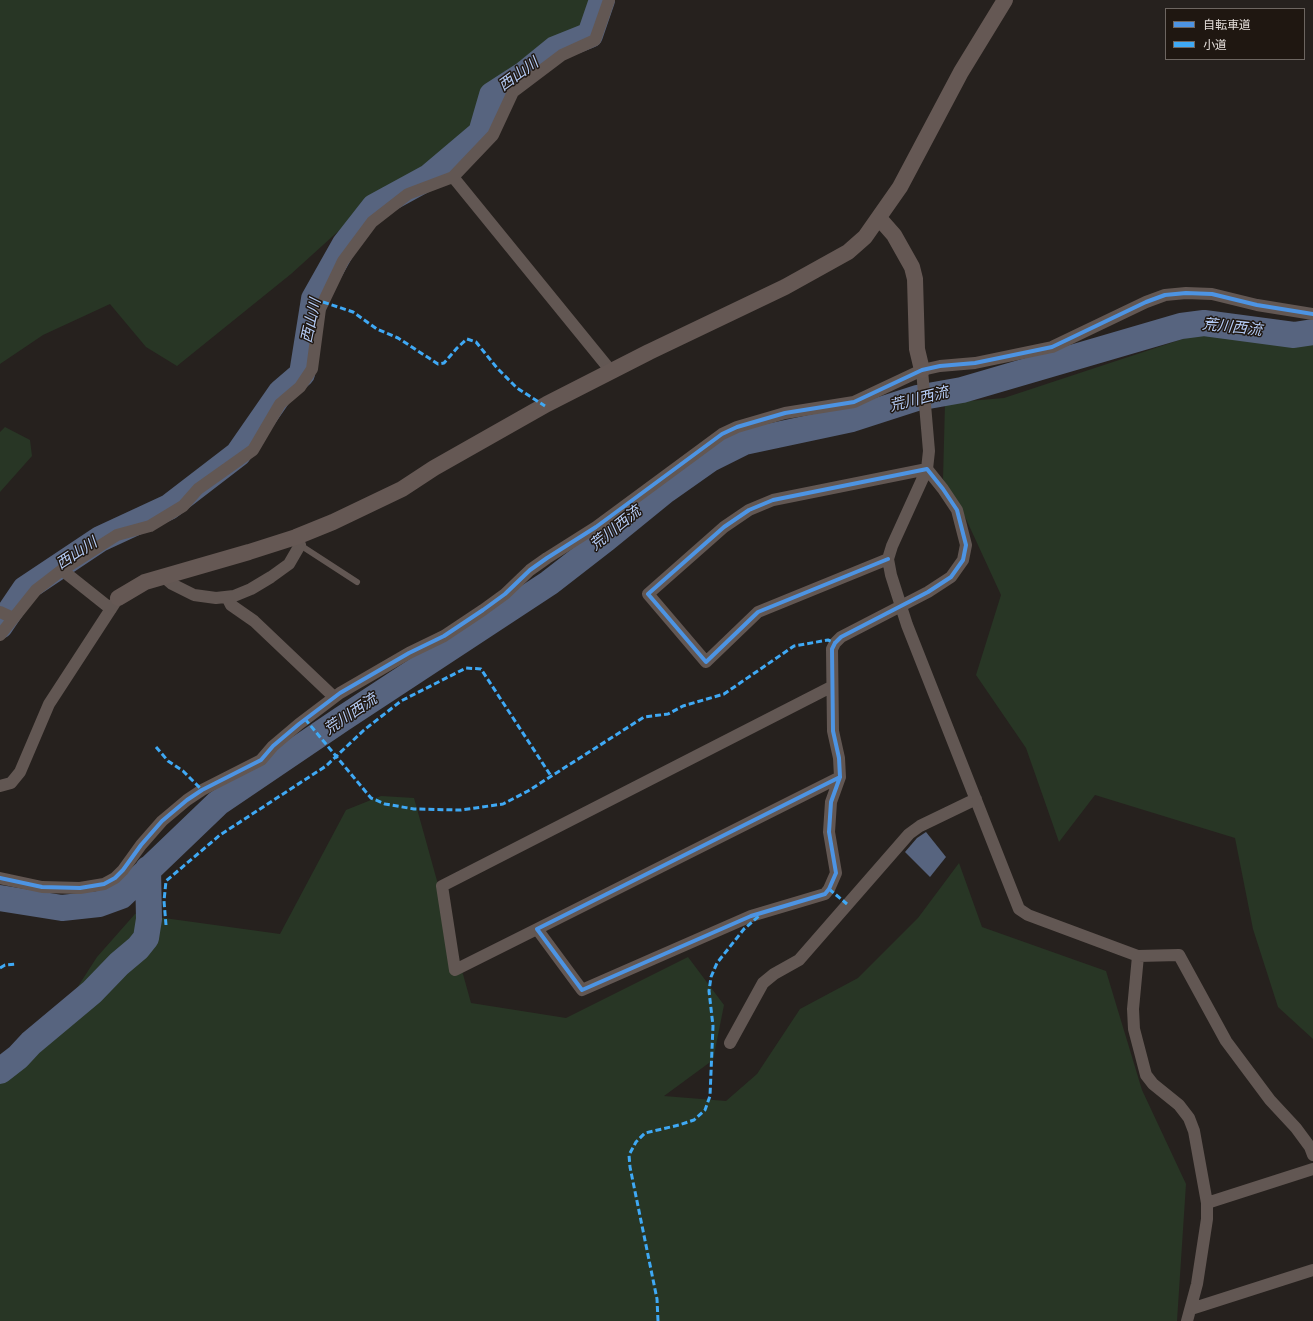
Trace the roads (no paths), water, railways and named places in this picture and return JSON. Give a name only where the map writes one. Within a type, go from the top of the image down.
[{"type":"street","points":[[0,635],[36,590],[62,570],[116,535],[150,526],[183,506],[198,489],[253,450],[280,404],[300,387],[312,369],[320,309],[343,261],[372,222],[408,194],[453,177],[493,135],[513,92],[562,55],[595,40],[609,0]]},
{"type":"street","points":[[0,786],[11,783],[20,772],[49,704],[115,604],[145,582],[298,541],[333,522],[402,489],[434,468],[547,404],[611,371],[785,287],[848,252],[865,237],[880,218],[900,187],[969,59],[1004,0]]},
{"type":"street","points":[[453,177],[611,371]]},
{"type":"street","points":[[880,218],[894,235],[912,267],[915,279],[917,349],[922,372],[929,451],[927,470],[892,546],[888,559],[900,606],[1019,909],[1028,915],[1138,956],[1178,955],[1226,1041],[1270,1100],[1296,1128],[1310,1147],[1313,1155]]},
{"type":"street","points":[[0,878],[42,886],[80,888],[104,884],[115,878],[123,870],[156,827],[187,800],[202,790],[261,760],[278,741],[334,697],[409,653],[444,636],[483,610],[505,594],[530,570],[596,527],[722,434],[759,420],[785,413],[854,402],[922,372],[940,366],[982,362],[1052,347],[1140,305],[1165,296],[1186,293],[1212,294],[1270,308],[1313,314]]},
{"type":"street","points":[[888,559],[758,612],[706,662],[648,594],[724,527],[755,508],[773,500],[927,470]]},
{"type":"street","points":[[537,929],[582,990],[751,916],[825,894],[834,883],[836,873],[829,832],[831,802],[840,777],[839,758],[834,731],[832,649],[835,642],[841,637],[928,592],[951,577],[962,560],[966,545],[956,510],[943,489],[927,470]]},
{"type":"street","points":[[164,577],[172,584],[194,595],[216,598],[227,597],[251,589],[289,564],[298,541]]},
{"type":"street","points":[[62,570],[115,604]]},
{"type":"street","points":[[227,597],[231,605],[254,621],[334,697]]},
{"type":"street","points":[[0,612],[13,618]]},
{"type":"street","points":[[832,687],[442,886],[455,970],[840,777]]},
{"type":"street","points":[[730,1043],[763,984],[774,974],[799,960],[909,834],[920,826],[976,799]]},
{"type":"street","points":[[1138,956],[1133,1008],[1134,1029],[1146,1075],[1153,1084],[1179,1105],[1189,1118],[1194,1132],[1207,1203],[1198,1277],[1187,1321]]},
{"type":"street","points":[[1207,1203],[1313,1169]]},
{"type":"street","points":[[1191,1309],[1313,1270]]},
{"type":"lane","points":[[298,541],[357,582]]},
{"type":"water","points":[[926,832],[946,857],[930,877],[905,852],[917,838]]},
{"type":"waterway","name":"西山川","points":[[0,626],[25,589],[100,539],[169,507],[238,454],[281,392],[302,374],[314,299],[345,244],[374,207],[429,177],[481,133],[492,95],[523,75],[555,49],[590,35],[602,0]]},
{"type":"waterway","name":"荒川西流","points":[[0,898],[62,908],[99,904],[121,896],[218,803],[342,719],[549,583],[666,490],[710,459],[744,442],[852,419],[917,398],[962,390],[1181,326],[1204,323],[1294,335],[1313,332]]},
{"type":"waterway","points":[[0,1071],[92,992],[119,964],[138,948],[146,938],[149,919],[148,869]]}]
